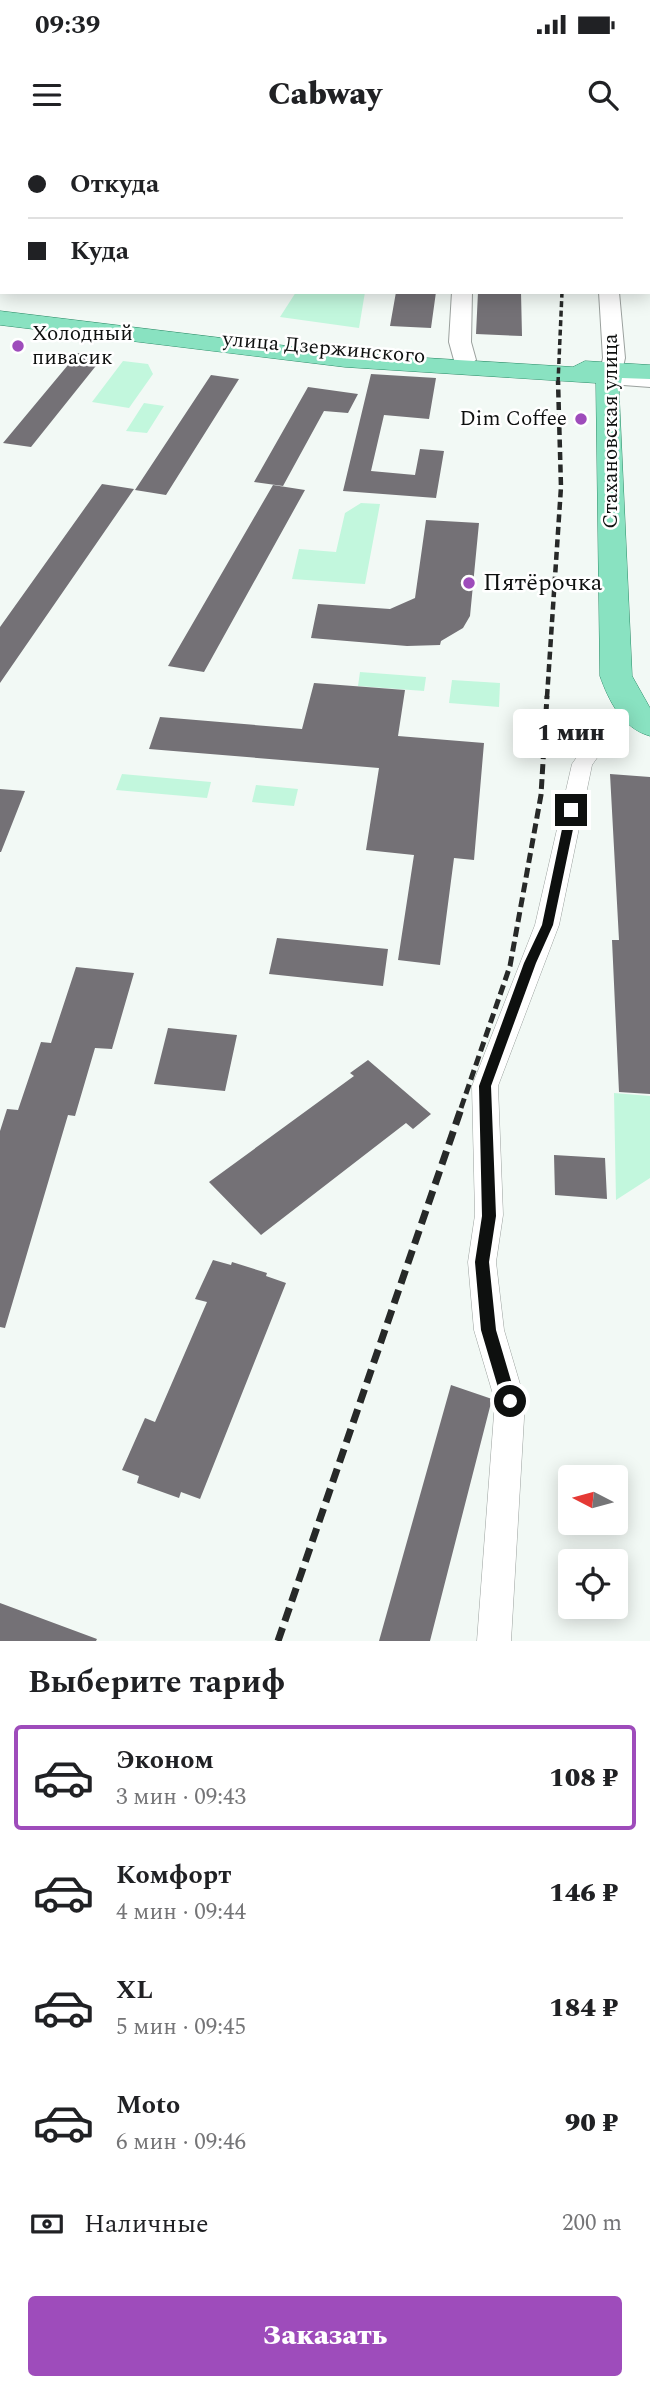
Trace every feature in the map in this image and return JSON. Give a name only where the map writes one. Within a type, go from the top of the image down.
[{"type":"main road","name":"улица Дзержинского","points":[[0,310],[336,351],[611,373]]},
{"type":"main road","name":"улица Дзержинского","points":[[0,318],[345,360],[611,373],[650,372]]},
{"type":"main road","name":"Стахановская улица","points":[[611,373],[607,394],[612,640],[616,676],[622,695],[641,718]]},
{"type":"street","points":[[462,294],[460,342],[465,360]]},
{"type":"street","name":"Стахановская улица","points":[[609,294],[611,373]]},
{"type":"street","name":"улица Дзержинского","points":[[611,373],[650,380]]},
{"type":"street","points":[[494,1641],[510,1401],[489,1330],[482,1262],[489,1216],[485,1086],[530,963],[547,925],[582,764],[607,729],[641,718]]},
{"type":"green space","points":[[295,294],[365,294],[359,328],[280,317]]},
{"type":"green space","points":[[123,361],[148,364],[153,374],[129,408],[92,402]]},
{"type":"green space","points":[[144,403],[164,406],[147,433],[126,431]]},
{"type":"green space","points":[[361,503],[380,504],[365,584],[292,579],[299,549],[336,552],[345,513]]},
{"type":"green space","points":[[360,672],[426,677],[424,691],[358,686]]},
{"type":"green space","points":[[452,680],[500,683],[499,707],[449,703]]},
{"type":"green space","points":[[122,774],[211,782],[207,798],[116,790]]},
{"type":"green space","points":[[256,785],[298,789],[294,806],[252,802]]},
{"type":"green space","points":[[614,1093],[650,1096],[650,1178],[616,1200]]},
{"type":"building","points":[[396,294],[436,294],[431,328],[390,326]]},
{"type":"building","points":[[478,294],[521,294],[522,336],[476,334]]},
{"type":"building","points":[[78,353],[103,357],[31,447],[3,443]]},
{"type":"building","points":[[371,374],[436,378],[429,419],[384,415],[371,471],[415,475],[420,449],[444,451],[436,498],[343,491]]},
{"type":"building","points":[[211,375],[239,379],[166,495],[135,490]]},
{"type":"building","points":[[308,387],[358,394],[348,413],[324,411],[283,486],[254,482]]},
{"type":"building","points":[[102,484],[134,489],[0,683],[0,627]]},
{"type":"building","points":[[273,485],[305,490],[204,672],[168,666]]},
{"type":"building","points":[[426,520],[479,523],[470,616],[463,628],[441,641],[440,645],[407,646],[311,638],[318,604],[390,609],[415,598]]},
{"type":"building","points":[[314,683],[405,690],[398,736],[484,743],[474,860],[454,858],[440,965],[398,960],[414,855],[366,850],[379,768],[149,749],[160,717],[302,729]]},
{"type":"building","points":[[610,774],[650,777],[650,1094],[619,1092],[612,940],[619,940]]},
{"type":"building","points":[[0,789],[25,791],[1,852],[0,852]]},
{"type":"building","points":[[277,938],[388,949],[383,986],[269,974]]},
{"type":"building","points":[[76,967],[134,973],[112,1049],[95,1048],[75,1116],[68,1115],[5,1328],[0,1327],[0,1131],[7,1109],[18,1110],[41,1042],[51,1043]]},
{"type":"building","points":[[168,1028],[237,1035],[225,1091],[154,1084]]},
{"type":"building","points":[[368,1060],[431,1114],[413,1129],[406,1123],[261,1235],[209,1182],[354,1076],[350,1073]]},
{"type":"building","points":[[554,1155],[605,1158],[607,1199],[555,1195]]},
{"type":"building","points":[[213,1260],[231,1265],[232,1262],[267,1273],[266,1276],[286,1283],[200,1499],[181,1492],[179,1498],[137,1483],[139,1476],[122,1470],[145,1418],[155,1422],[207,1302],[195,1299]]},
{"type":"building","points":[[451,1385],[492,1399],[430,1641],[379,1641]]},
{"type":"building","points":[[0,1603],[97,1639],[0,1641]]},
{"type":"railway","points":[[558,382],[562,294]]},
{"type":"railway","points":[[547,697],[561,487],[558,382]]},
{"type":"railway","points":[[461,1108],[510,966],[541,795],[547,696]]},
{"type":"railway","points":[[278,1641],[462,1106]]},
{"type":"place","name":"Холодный пивасик","points":[[18,346]]},
{"type":"place","name":"Dim Coffee","points":[[581,419]]},
{"type":"place","name":"Пятёрочка","points":[[469,583]]},
{"type":"route","points":[[510,1401],[489,1330],[482,1262],[489,1216],[484,1145],[485,1086],[530,963],[547,925],[571,810]]}]
